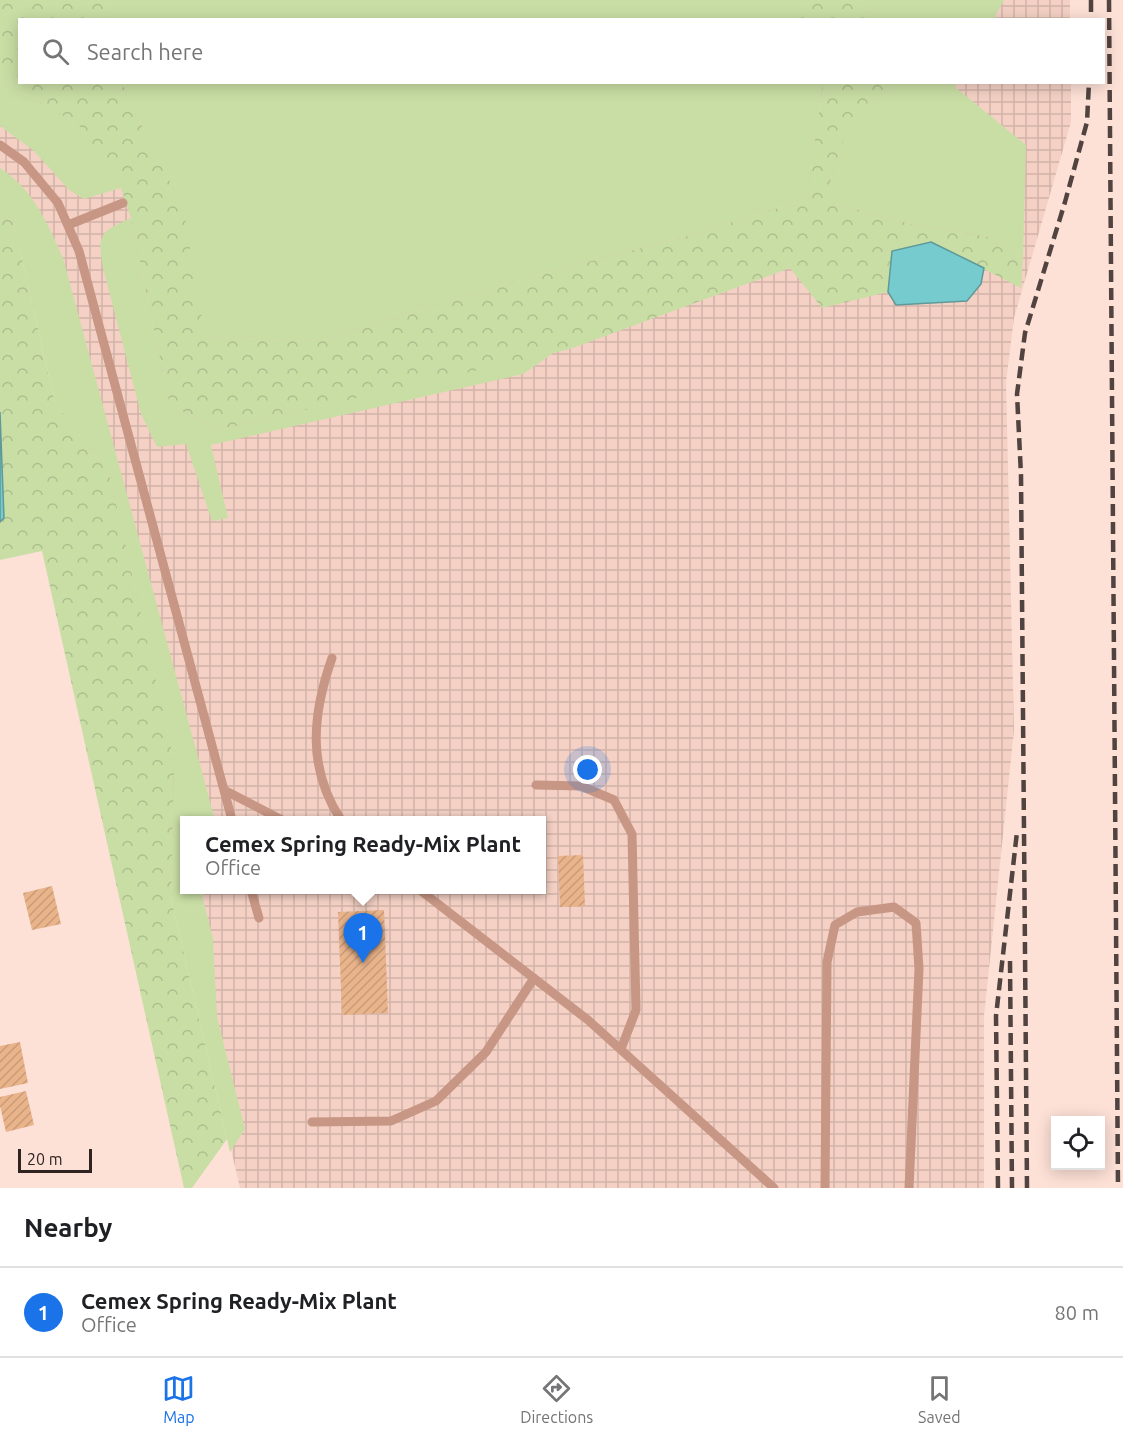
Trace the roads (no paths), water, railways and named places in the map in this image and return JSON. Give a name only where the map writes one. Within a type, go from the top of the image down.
[{"type":"lane","points":[[0,145],[24,162],[58,203],[79,251],[231,816]]},
{"type":"lane","points":[[68,225],[123,203]]},
{"type":"lane","points":[[332,658],[320,692],[315,741],[324,789],[339,816]]},
{"type":"lane","points":[[536,785],[581,786],[614,800],[632,834],[636,1011],[621,1049]]},
{"type":"lane","points":[[224,790],[274,816]]},
{"type":"lane","points":[[252,894],[259,918]]},
{"type":"lane","points":[[425,894],[588,1020],[774,1188]]},
{"type":"lane","points":[[825,1188],[827,962],[835,925],[857,912],[894,907],[916,923],[919,969],[909,1188]]},
{"type":"lane","points":[[312,1122],[391,1121],[436,1101],[486,1052],[534,978]]},
{"type":"water","points":[[931,242],[984,268],[981,284],[967,301],[896,305],[888,292],[892,251]]},
{"type":"water","points":[[0,412],[4,518],[0,522]]},
{"type":"railway","points":[[1091,0],[1091,18]]},
{"type":"railway","points":[[1109,0],[1118,1188]]},
{"type":"railway","points":[[1027,1188],[1021,475],[1017,394],[1025,333],[1087,122],[1089,84]]},
{"type":"railway","points":[[998,1188],[996,1016],[1017,832]]},
{"type":"railway","points":[[1010,961],[1012,1188]]},
{"type":"place","name":"Cemex Spring Ready-Mix Plant","points":[[363,963]]}]
